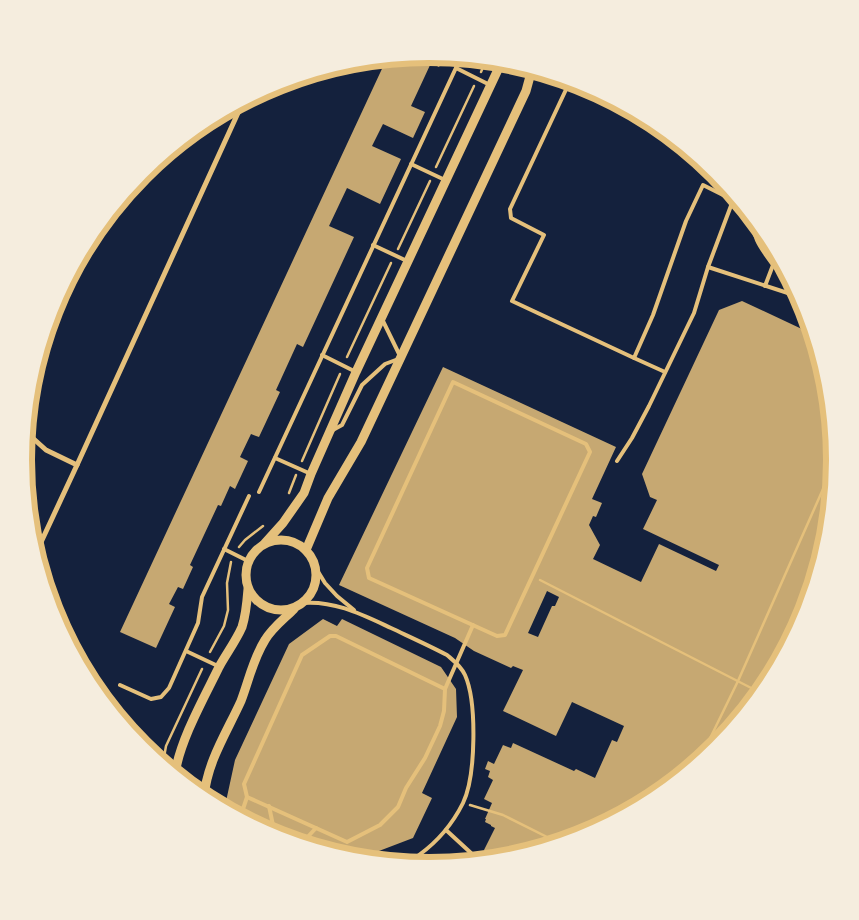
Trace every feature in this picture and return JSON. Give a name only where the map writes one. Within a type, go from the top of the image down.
[{"type":"street","points":[[299,605],[285,610],[274,610],[263,606],[254,599],[245,580],[248,562],[252,554],[283,523],[304,493],[356,372],[498,69]]},
{"type":"street","points":[[306,550],[328,498],[362,442],[526,91],[530,77]]},
{"type":"street","points":[[41,542],[238,112]]},
{"type":"street","points":[[33,438],[46,450],[77,465]]},
{"type":"street","points":[[205,787],[212,761],[241,700],[256,656],[264,641],[271,631],[310,596],[314,586],[316,575],[314,565],[306,550],[297,543],[286,540],[275,540],[265,543]]},
{"type":"street","points":[[177,766],[190,727],[241,629],[245,617],[248,589]]},
{"type":"lane","points":[[259,492],[458,64]]},
{"type":"lane","points":[[456,68],[491,85]]},
{"type":"lane","points":[[567,88],[510,209],[511,218],[544,235],[512,301],[665,372]]},
{"type":"lane","points":[[411,164],[446,181]]},
{"type":"lane","points":[[634,358],[654,315],[686,221],[703,185],[724,194]]},
{"type":"lane","points":[[617,461],[632,438],[694,313],[708,267],[732,203]]},
{"type":"lane","points":[[755,232],[755,237],[773,265],[765,286]]},
{"type":"lane","points":[[373,246],[408,262]]},
{"type":"lane","points":[[708,267],[790,294]]},
{"type":"lane","points":[[330,432],[342,425],[362,385],[385,364],[401,358],[382,319]]},
{"type":"lane","points":[[322,355],[356,372]]},
{"type":"lane","points":[[453,382],[586,444],[590,452],[504,635],[497,636],[473,625],[369,578],[367,568],[453,382]]},
{"type":"lane","points":[[275,458],[311,474]]},
{"type":"lane","points":[[120,685],[151,699],[161,697],[169,688],[198,624],[202,597],[249,496]]},
{"type":"lane","points":[[224,549],[248,562]]},
{"type":"lane","points":[[314,565],[324,583],[355,611]]},
{"type":"lane","points":[[299,605],[313,602],[355,611],[447,655],[459,665],[464,674],[472,704],[472,774],[463,803],[446,830],[417,856]]},
{"type":"lane","points":[[248,796],[348,842],[380,825],[398,806],[440,726],[444,711],[445,689],[473,625]]},
{"type":"lane","points":[[243,810],[248,796],[244,784],[302,655],[330,636],[336,636],[445,689]]},
{"type":"lane","points":[[186,652],[220,667]]},
{"type":"lane","points":[[269,806],[273,825]]},
{"type":"lane","points":[[307,837],[316,828]]},
{"type":"lane","points":[[446,830],[473,855]]},
{"type":"path","points":[[288,496],[343,365],[483,66]]},
{"type":"path","points":[[708,742],[738,681],[826,482]]},
{"type":"path","points":[[164,755],[166,746],[224,626],[228,610],[227,583],[233,554],[245,540],[268,523]]},
{"type":"path","points":[[532,576],[754,689]]},
{"type":"path","points":[[463,803],[503,815],[549,838]]},
{"type":"building","points":[[431,63],[411,106],[425,112],[413,138],[383,124],[372,146],[401,159],[380,204],[347,188],[329,226],[354,237],[303,347],[297,344],[276,390],[280,392],[259,437],[251,434],[240,457],[248,461],[235,489],[230,486],[221,506],[218,505],[190,565],[193,567],[183,589],[178,587],[169,604],[175,607],[156,648],[120,632],[383,66]]},
{"type":"building","points":[[431,63],[441,63],[439,67]]},
{"type":"building","points":[[742,301],[804,330],[819,383],[826,434],[826,486],[823,512],[813,563],[805,588],[786,636],[760,681],[728,722],[710,741],[671,775],[628,804],[581,827],[557,836],[490,852],[484,850],[495,828],[485,822],[492,803],[484,799],[493,780],[488,777],[490,771],[485,769],[488,761],[494,764],[503,745],[511,748],[513,743],[574,771],[576,769],[595,778],[612,740],[617,742],[624,726],[572,702],[556,736],[503,711],[523,670],[513,666],[511,668],[474,651],[455,638],[339,585],[443,367],[616,447],[592,499],[602,503],[596,517],[593,516],[589,525],[600,545],[593,559],[641,582],[659,544],[716,571],[719,565],[643,529],[657,500],[650,497],[642,474],[719,310]],"holes":[[[547,591],[559,597],[555,606],[552,606],[538,637],[528,633]]]},
{"type":"building","points":[[323,619],[337,626],[342,619],[441,667],[456,689],[457,717],[422,793],[432,798],[413,838],[373,853],[352,849],[302,836],[278,827],[226,801],[235,760],[289,644]]}]
